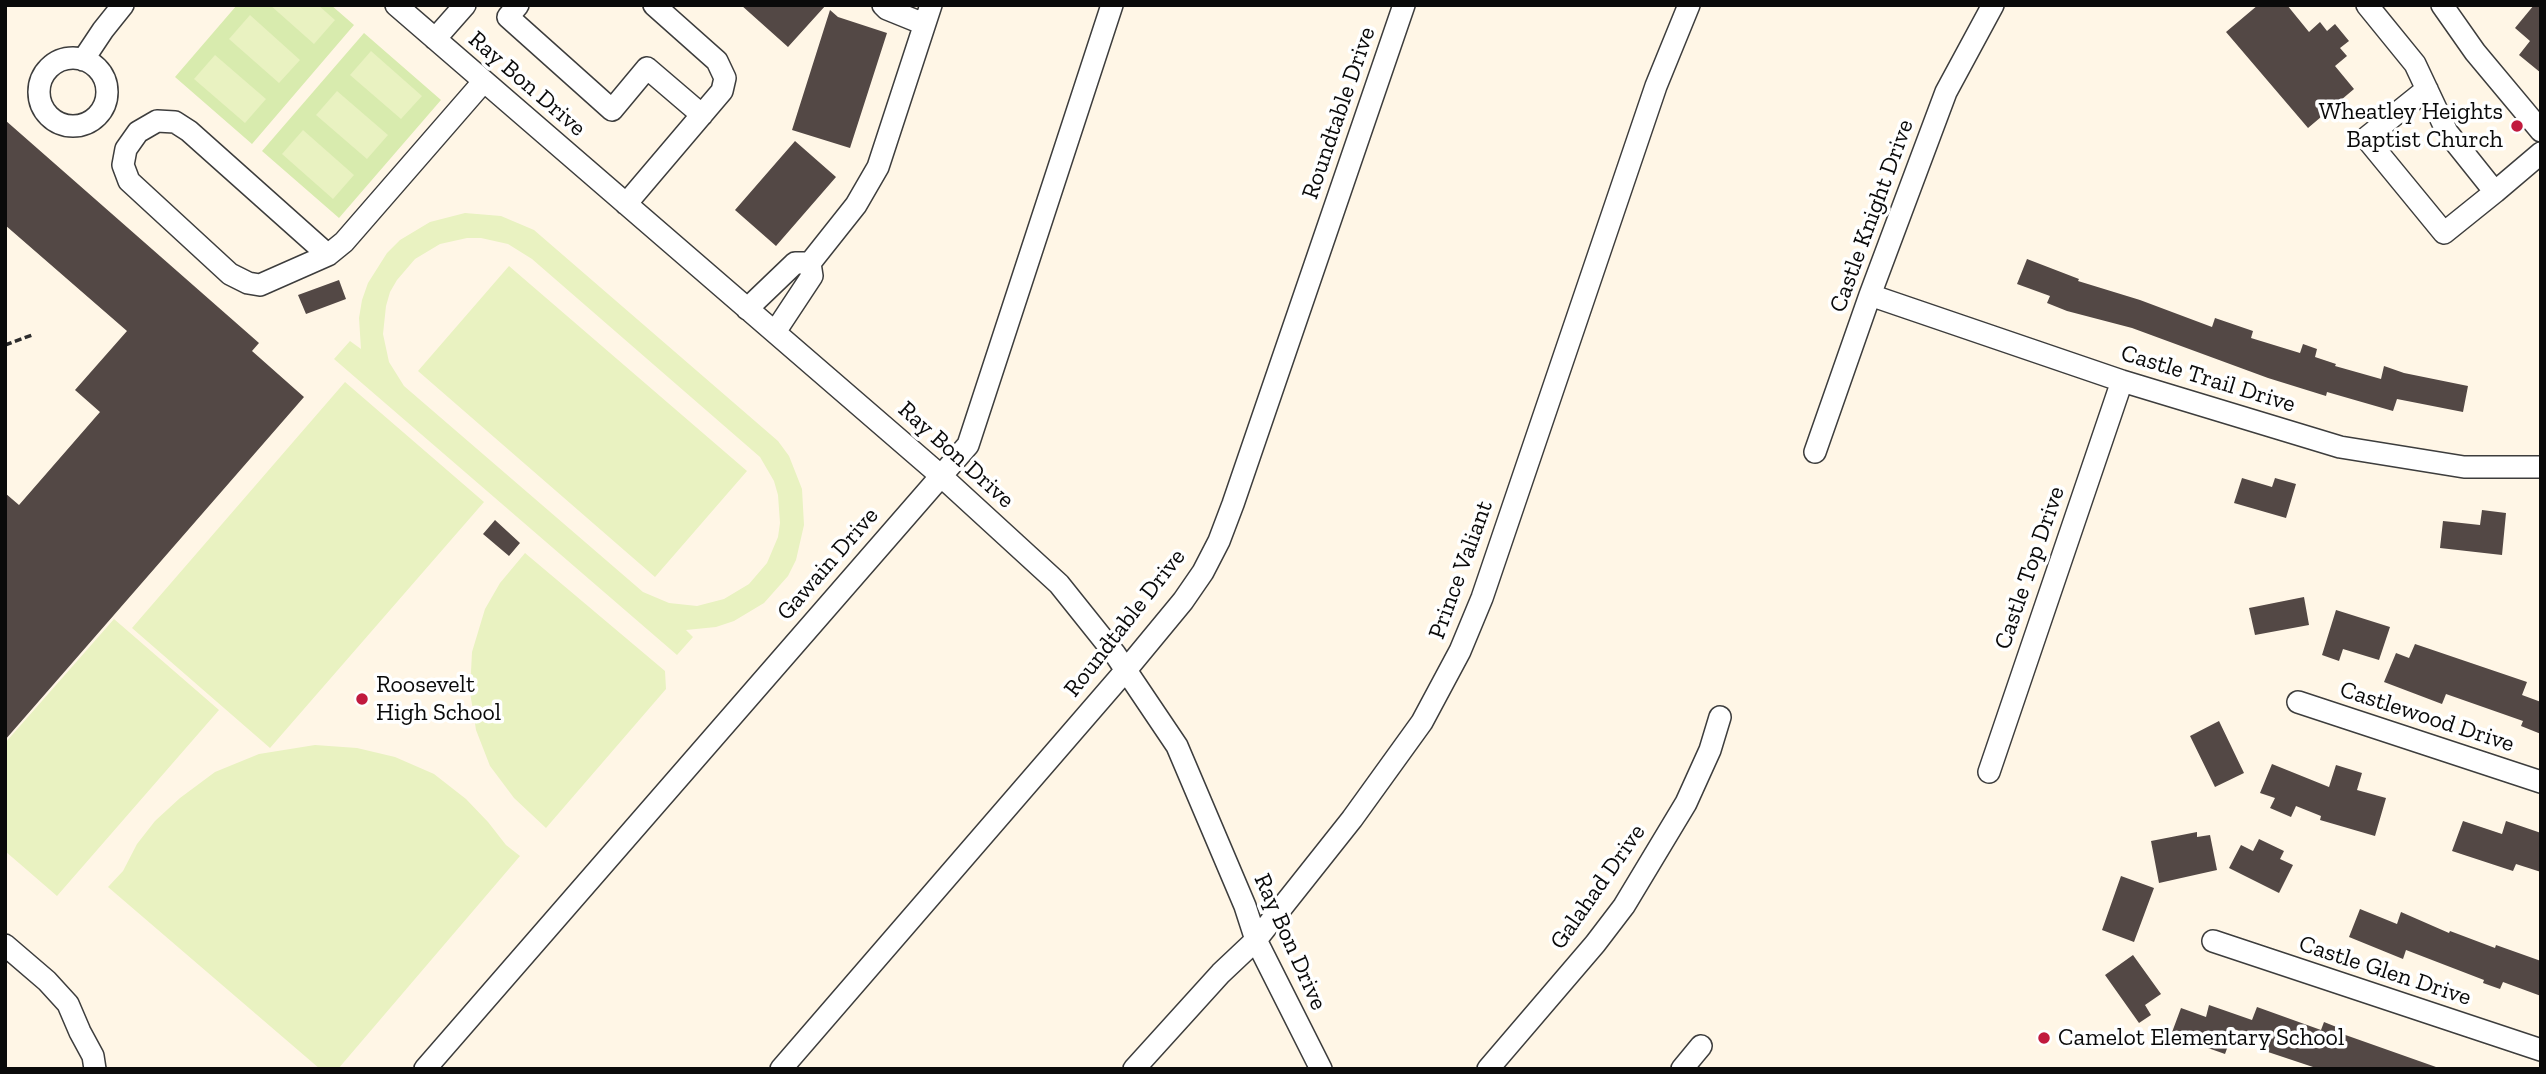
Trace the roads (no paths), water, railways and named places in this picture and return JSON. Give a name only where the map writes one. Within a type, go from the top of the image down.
[{"type":"street","points":[[83,60],[123,5]]},
{"type":"street","name":"Ray Bon Drive","points":[[397,5],[940,475],[1059,584],[1126,670],[1177,746],[1245,906],[1256,940],[1321,1069]]},
{"type":"street","points":[[435,39],[465,5]]},
{"type":"street","points":[[518,5],[508,17],[612,110],[647,68],[702,115]]},
{"type":"street","points":[[626,204],[722,91],[725,78],[717,61],[654,5]]},
{"type":"street","points":[[775,332],[812,276],[810,263],[856,205],[878,167],[928,15],[887,9],[883,5]]},
{"type":"street","name":"Gawain Drive","points":[[425,1069],[968,445],[1112,5]]},
{"type":"street","name":"Roundtable Drive","points":[[780,1069],[1126,670],[1183,601],[1203,572],[1219,541],[1404,5]]},
{"type":"street","name":"Prince Valiant","points":[[1135,1069],[1221,973],[1256,940],[1402,752],[1422,722],[1460,651],[1482,598],[1656,86],[1689,5]]},
{"type":"street","name":"Castle Knight Drive","points":[[1815,452],[1946,92],[1993,5]]},
{"type":"street","points":[[2367,5],[2415,64],[2446,132],[2495,192]]},
{"type":"street","points":[[2442,5],[2475,52],[2541,131]]},
{"type":"street","points":[[328,255],[189,131],[175,122],[156,121],[138,132],[126,149],[123,165],[129,181],[230,274],[248,283],[260,285],[328,255],[344,242],[484,81]]},
{"type":"street","points":[[2427,89],[2366,138],[2444,233],[2541,153]]},
{"type":"street","points":[[747,309],[795,263],[810,263]]},
{"type":"street","name":"Castle Trail Drive","points":[[1870,295],[2122,381],[2340,447],[2464,467],[2541,467]]},
{"type":"street","name":"Castle Top Drive","points":[[1989,772],[2122,381]]},
{"type":"street","name":"Castlewood Drive","points":[[2298,702],[2541,782]]},
{"type":"street","name":"Galahad Drive","points":[[1488,1069],[1624,906],[1686,803],[1710,750],[1720,717]]},
{"type":"street","name":"Castle Glen Drive","points":[[2213,941],[2541,1050]]},
{"type":"street","points":[[5,945],[47,981],[68,1004],[93,1056],[95,1069]]},
{"type":"street","points":[[1682,1069],[1701,1045]]},
{"type":"place","name":"Wheatley Heights Baptist Church","points":[[2517,126]]},
{"type":"place","name":"Roosevelt High School","points":[[362,699]]},
{"type":"place","name":"Camelot Elementary School","points":[[2044,1038]]}]
